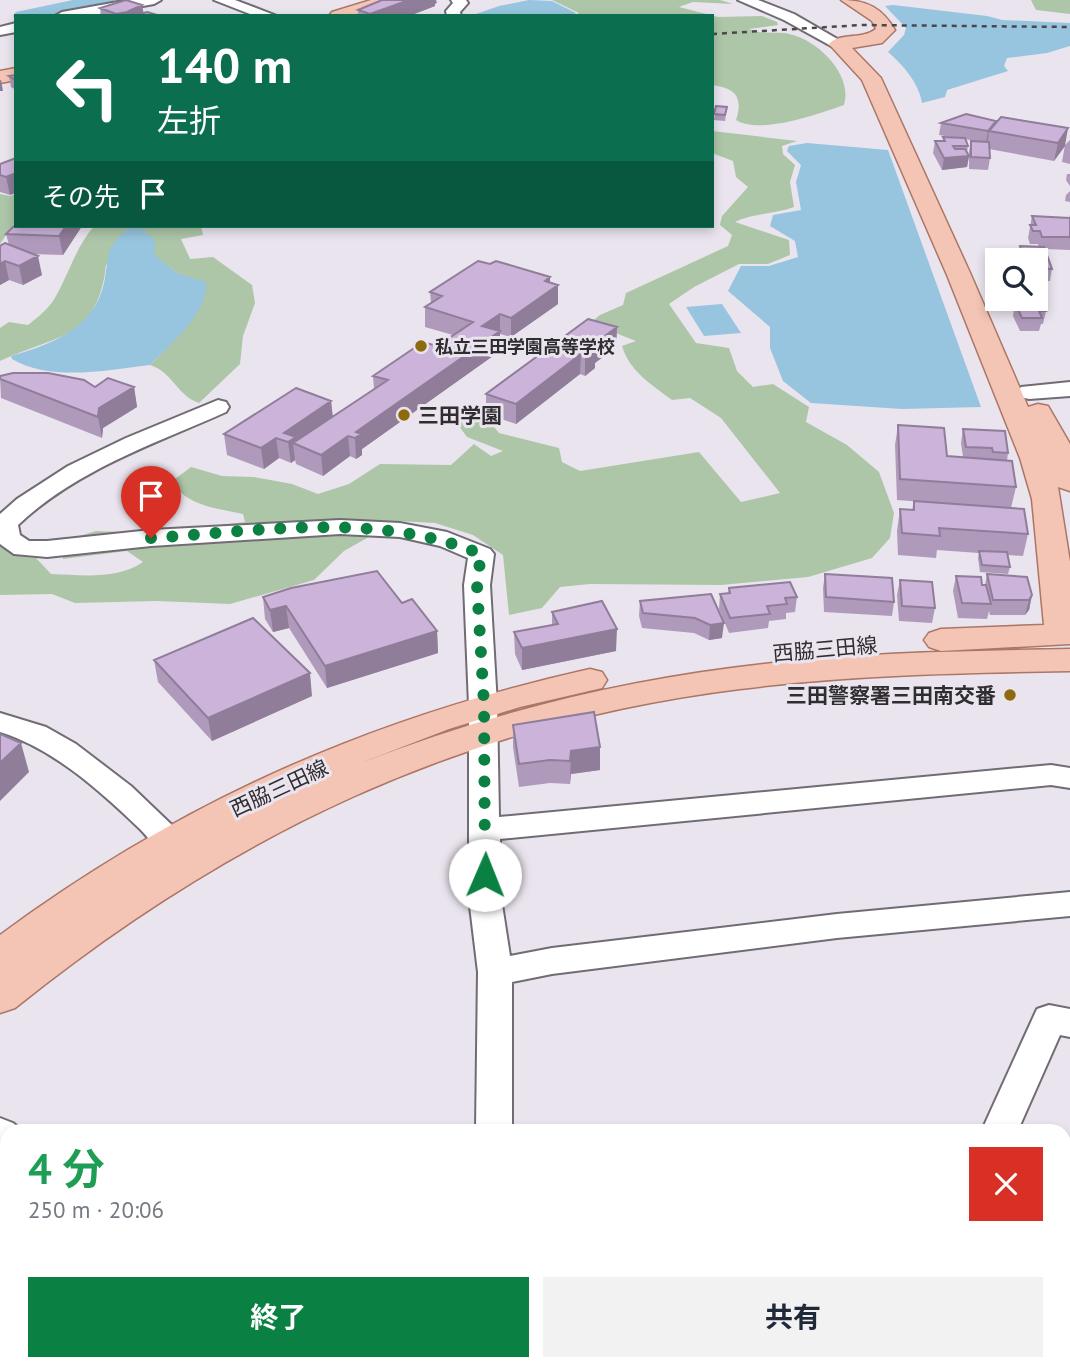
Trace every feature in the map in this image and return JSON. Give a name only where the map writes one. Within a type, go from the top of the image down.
[{"type":"main road","points":[[344,14],[389,0]]},
{"type":"main road","points":[[848,44],[875,39],[886,30],[879,18],[850,0]]},
{"type":"main road","points":[[848,44],[887,78],[1029,392],[1058,449],[1070,482]]},
{"type":"main road","name":"西脇三田線","points":[[0,957],[100,884],[297,807],[383,769],[483,718],[608,700],[694,684],[953,663],[1068,643],[1047,499],[1035,458],[959,275],[871,79],[855,59],[848,44]]},
{"type":"main road","name":"西脇三田線","points":[[0,996],[52,952],[118,906],[181,852]]},
{"type":"street","points":[[74,14],[154,0]]},
{"type":"street","points":[[220,0],[264,14]]},
{"type":"street","points":[[454,14],[453,11],[461,3],[458,0]]},
{"type":"street","points":[[745,0],[848,44]]},
{"type":"street","points":[[766,0],[819,22],[848,44]]},
{"type":"street","points":[[1029,392],[1070,389]]},
{"type":"street","points":[[218,407],[49,485],[21,506],[5,523],[8,538],[23,549],[47,549],[151,538],[340,527],[400,530],[447,540],[481,554],[477,585],[486,829],[485,898],[495,972],[494,1124]]},
{"type":"street","points":[[0,722],[44,737],[141,811],[181,852]]},
{"type":"street","points":[[486,829],[1051,775],[1070,778]]},
{"type":"street","points":[[495,972],[552,961],[837,926],[1070,904]]},
{"type":"street","points":[[1003,1124],[1049,1019],[1070,1023]]},
{"type":"green space","points":[[552,0],[720,0],[733,4],[693,2],[679,7],[706,14],[579,13]]},
{"type":"green space","points":[[1031,0],[1070,0],[1070,14],[1036,10]]},
{"type":"green space","points":[[714,16],[762,16],[777,22],[778,25],[749,29],[793,35],[813,45],[832,61],[843,82],[844,105],[789,122],[746,124],[736,120],[738,99],[726,88],[714,85]]},
{"type":"green space","points":[[714,131],[797,141],[782,146],[783,154],[795,165],[790,182],[794,207],[735,222],[789,240],[790,255],[768,264],[739,264],[694,287],[669,304],[696,343],[729,348],[737,371],[753,387],[773,384],[809,407],[806,422],[847,445],[879,472],[894,513],[890,538],[872,558],[808,577],[721,585],[590,584],[560,587],[542,608],[509,615],[503,555],[473,535],[435,523],[397,521],[344,551],[314,580],[230,604],[157,601],[75,603],[52,594],[0,595],[0,540],[20,556],[36,558],[51,574],[99,575],[122,572],[143,562],[127,551],[63,559],[63,541],[96,531],[151,533],[245,522],[243,514],[203,505],[178,490],[171,482],[191,467],[222,476],[254,477],[292,484],[318,494],[349,484],[380,464],[451,465],[474,444],[491,456],[503,451],[467,437],[456,422],[462,410],[478,407],[499,433],[559,448],[562,462],[580,471],[699,452],[741,502],[780,493],[721,418],[690,398],[672,400],[636,370],[622,346],[636,341],[590,323],[600,315],[623,305],[626,293],[728,246],[732,235],[720,225],[722,216],[748,187],[736,177],[733,161],[714,154]]},
{"type":"green space","points":[[0,194],[14,195],[14,224],[0,244]]},
{"type":"green space","points":[[93,228],[201,228],[203,235],[181,239],[190,259],[213,257],[252,285],[255,303],[243,336],[240,364],[199,403],[185,395],[165,373],[150,365],[183,331],[179,274],[154,256],[154,239],[106,265],[94,308],[71,331],[0,361],[0,328],[9,322],[28,325],[48,308]]},
{"type":"water","points":[[529,0],[552,1],[576,13],[476,14]]},
{"type":"water","points":[[885,6],[1002,20],[1070,23],[1070,46],[1047,53],[1007,58],[1004,66],[1008,71],[947,90],[945,97],[922,103],[918,88],[888,52],[904,35],[906,28]]},
{"type":"water","points":[[807,143],[888,150],[981,407],[902,409],[811,403],[783,381],[770,348],[770,327],[728,291],[741,266],[769,266],[798,257],[795,241],[770,226],[773,215],[801,210],[796,182],[801,165],[787,151],[789,146]]},
{"type":"water","points":[[129,228],[142,229],[154,239],[155,256],[179,274],[206,282],[201,305],[187,327],[150,365],[62,372],[27,366],[12,359],[11,356],[41,346],[69,332],[91,312],[99,299],[112,246]]},
{"type":"water","points":[[722,304],[741,333],[704,336],[686,307]]},
{"type":"building","points":[[126,0],[142,5],[116,14],[100,8]]},
{"type":"building","points":[[382,0],[409,0],[370,14],[358,10]]},
{"type":"building","points":[[716,106],[727,107],[725,115],[714,114]]},
{"type":"building","points":[[966,114],[996,121],[988,131],[941,123]]},
{"type":"building","points":[[1001,117],[1068,128],[1058,143],[989,131]]},
{"type":"building","points":[[943,137],[965,138],[968,146],[953,146],[955,149],[965,149],[969,156],[944,158],[935,141],[945,141]]},
{"type":"building","points":[[971,141],[989,142],[990,158],[971,157]]},
{"type":"building","points":[[14,159],[14,174],[6,177],[0,175],[0,164]]},
{"type":"building","points":[[1032,216],[1070,218],[1070,237],[1042,237],[1040,231],[1033,231],[1030,225],[1036,225]]},
{"type":"building","points":[[14,226],[65,228],[59,236],[6,234]]},
{"type":"building","points":[[5,243],[38,256],[19,266],[5,261],[0,264],[0,246]]},
{"type":"building","points":[[1020,246],[1044,248],[1021,248]]},
{"type":"building","points":[[478,261],[490,264],[496,261],[550,277],[545,281],[558,285],[511,318],[500,314],[482,326],[500,331],[356,432],[361,434],[355,438],[348,436],[321,455],[293,443],[388,380],[373,376],[423,342],[437,346],[473,322],[425,307],[442,296],[430,292]]},
{"type":"building","points":[[1019,311],[1039,311],[1042,318],[1022,318]]},
{"type":"building","points":[[588,319],[617,327],[590,347],[595,348],[585,356],[581,354],[516,404],[486,394]]},
{"type":"building","points":[[13,373],[48,373],[84,380],[95,387],[108,378],[134,387],[99,408],[98,417],[0,379],[0,376]]},
{"type":"building","points":[[296,388],[331,401],[284,433],[296,437],[288,442],[276,438],[261,448],[224,434]]},
{"type":"building","points":[[898,425],[944,428],[947,456],[1012,461],[1016,487],[900,479]]},
{"type":"building","points":[[963,429],[1005,431],[1008,453],[993,452],[992,448],[966,447]]},
{"type":"building","points":[[914,501],[1024,509],[1028,534],[939,528],[940,536],[902,533],[900,509],[914,510]]},
{"type":"building","points":[[979,551],[1007,552],[1010,567],[982,565]]},
{"type":"building","points":[[377,571],[402,603],[412,599],[437,631],[325,666],[286,606],[270,610],[263,597],[291,588]]},
{"type":"building","points":[[825,574],[892,578],[894,602],[826,597]]},
{"type":"building","points":[[987,574],[1027,577],[1032,595],[1029,600],[993,600]]},
{"type":"building","points":[[956,576],[981,577],[991,604],[962,603]]},
{"type":"building","points":[[900,580],[932,582],[935,608],[902,606]]},
{"type":"building","points":[[790,582],[797,597],[785,598],[787,604],[767,606],[770,614],[730,618],[720,594],[730,593],[729,588]]},
{"type":"building","points":[[711,594],[724,623],[710,625],[695,618],[643,613],[640,601]]},
{"type":"building","points":[[602,601],[617,629],[522,648],[514,632],[558,624],[552,612]]},
{"type":"building","points":[[253,618],[310,673],[208,718],[154,660]]},
{"type":"building","points":[[594,712],[600,747],[571,751],[570,761],[550,760],[519,764],[513,725]]},
{"type":"building","points":[[0,734],[21,743],[0,763]]},
{"type":"waterway","points":[[33,14],[105,0]]},
{"type":"railway","points":[[714,34],[862,25],[1070,27]]},
{"type":"place","name":"私立三田学園高等学校","points":[[421,346]]},
{"type":"place","name":"三田学園","points":[[404,415]]},
{"type":"place","name":"三田警察署三田南交番","points":[[1010,695]]},
{"type":"route","points":[[151,538],[340,527],[400,530],[447,540],[481,554],[477,585],[484,705],[485,875]]}]
